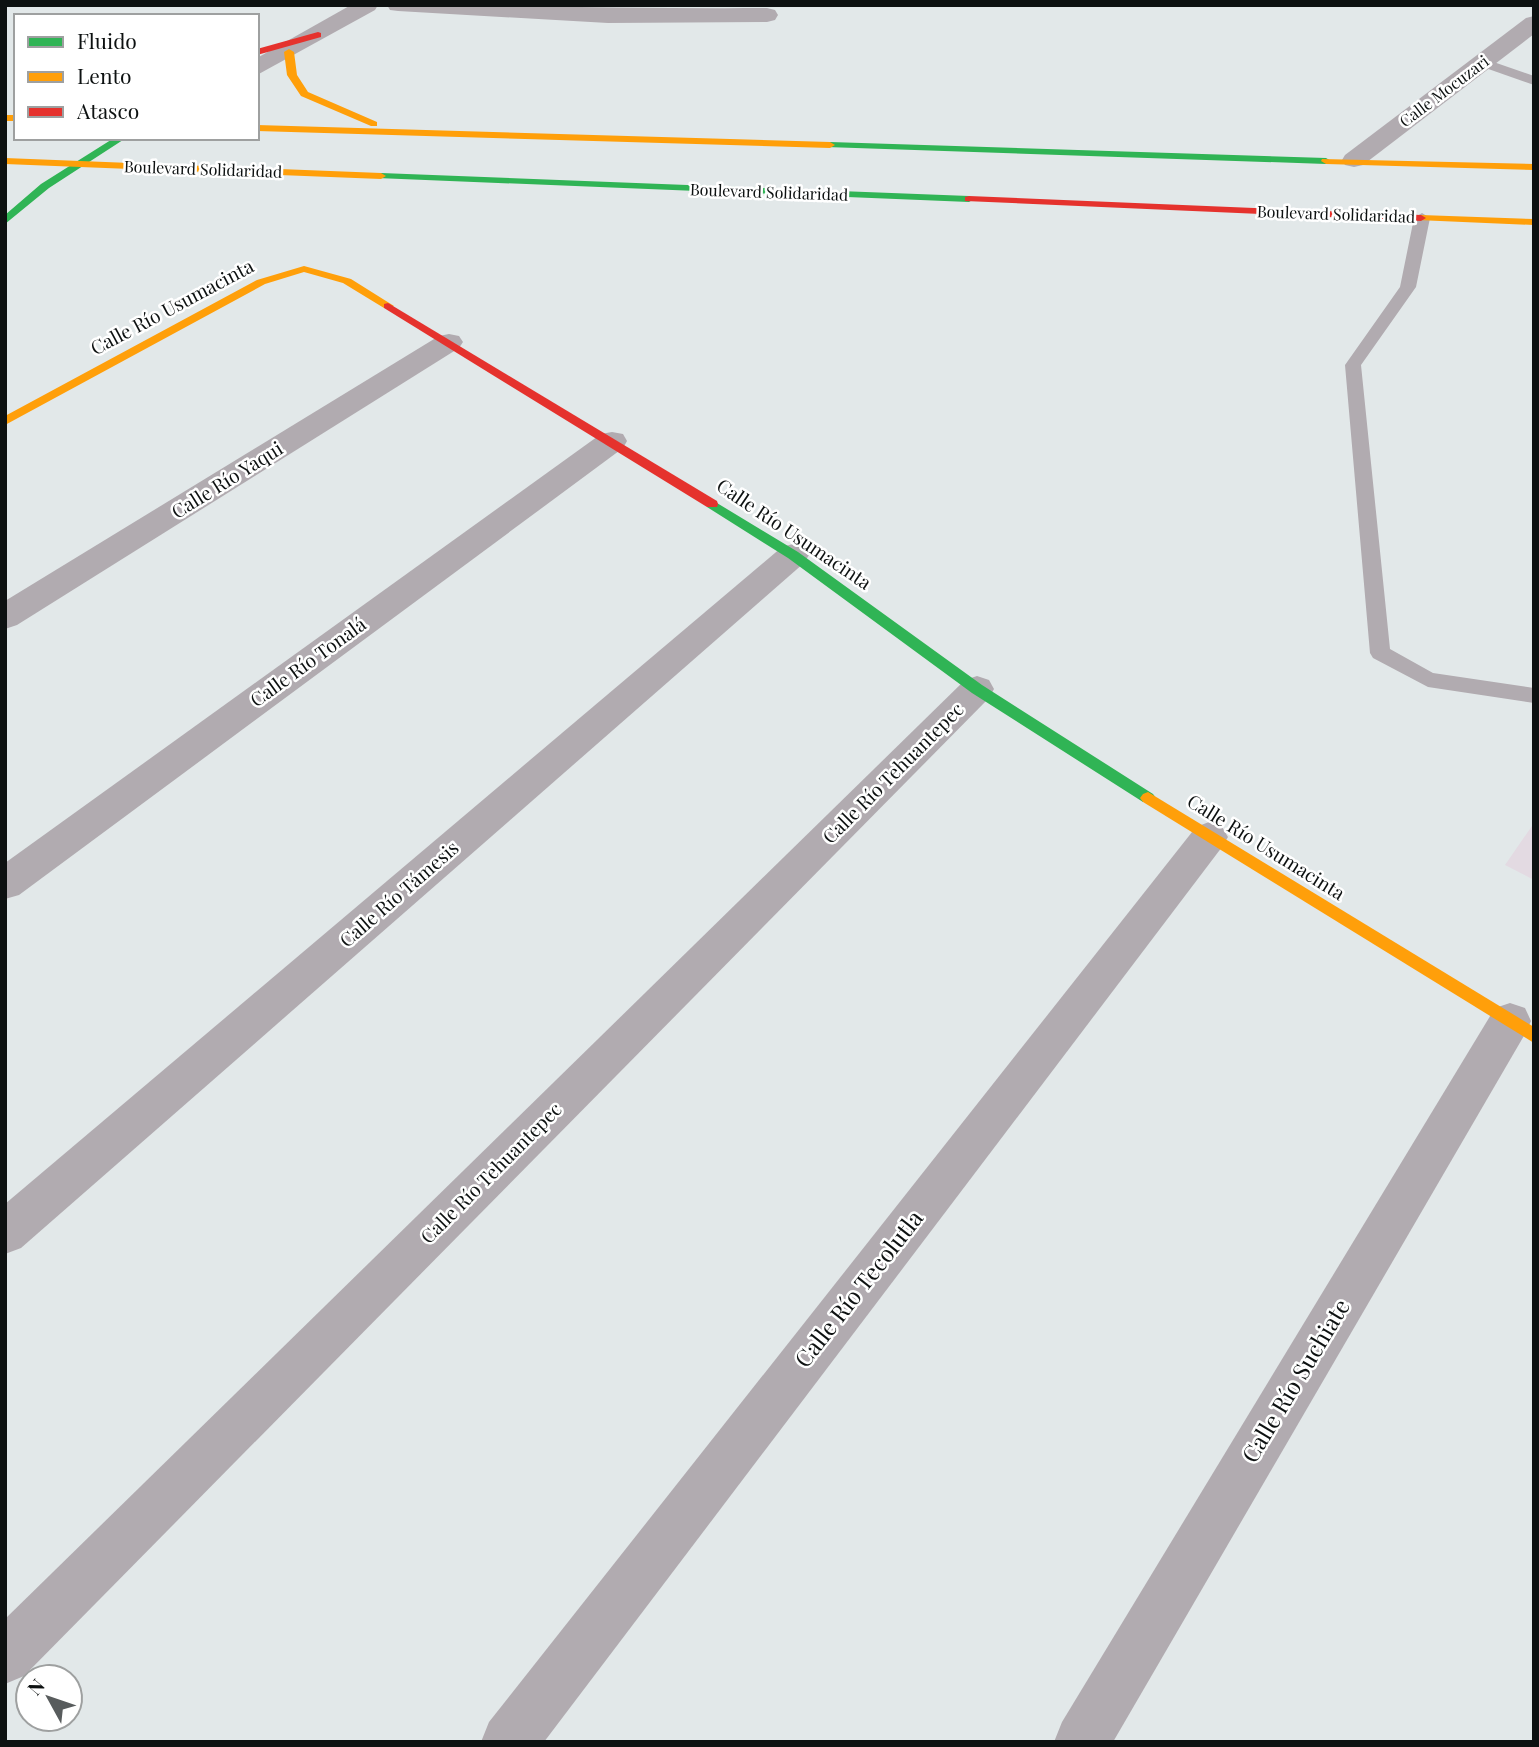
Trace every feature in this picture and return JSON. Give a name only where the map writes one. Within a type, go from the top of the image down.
[{"type":"main road","points":[[259,51],[318,35]]},
{"type":"main road","points":[[289,52],[292,75],[304,94],[370,123],[427,135]]},
{"type":"main road","points":[[259,128],[1534,167]]},
{"type":"main road","points":[[5,220],[24,201],[76,164],[118,140]]},
{"type":"main road","name":"Boulevard Solidaridad","points":[[5,161],[1534,222]]},
{"type":"main road","name":"Calle Río Usumacinta","points":[[5,421],[261,282],[304,268],[347,281],[612,441],[793,555],[977,689],[1209,837],[1522,1029]]},
{"type":"street","points":[[259,67],[367,5]]},
{"type":"street","points":[[398,5],[608,16],[767,15]]},
{"type":"street","points":[[608,16],[628,5]]},
{"type":"street","name":"Calle Mocuzari","points":[[1354,160],[1534,23]]},
{"type":"street","name":"Calle Río Yaqui","points":[[5,617],[449,342]]},
{"type":"street","name":"Calle Río Tonalá","points":[[5,884],[612,441]]},
{"type":"street","name":"Calle Río Támesis","points":[[5,1233],[793,555]]},
{"type":"street","name":"Calle Río Tehuantepec","points":[[5,1657],[977,689]]},
{"type":"street","name":"Calle Río Tecolutla","points":[[509,1742],[1209,837]]},
{"type":"street","name":"Calle Río Suchiate","points":[[1082,1742],[1522,1029]]},
{"type":"lane","points":[[1482,62],[1534,80]]},
{"type":"lane","points":[[1422,218],[1408,287],[1353,365],[1380,653],[1427,680],[1534,696]]},
{"type":"shaded area","points":[[1534,823],[1534,880],[1505,865]]},
{"type":"traffic: fast","points":[[5,221],[45,186],[118,140]]},
{"type":"traffic: fast","points":[[830,145],[1326,161]]},
{"type":"traffic: fast","points":[[381,176],[969,199]]},
{"type":"traffic: fast","points":[[712,504],[793,555],[977,689],[1148,798]]},
{"type":"traffic: slow","points":[[289,52],[292,75],[304,94],[374,124]]},
{"type":"traffic: slow","points":[[5,118],[14,118]]},
{"type":"traffic: slow","points":[[259,128],[830,145]]},
{"type":"traffic: slow","points":[[5,161],[381,176]]},
{"type":"traffic: slow","points":[[1326,161],[1534,167]]},
{"type":"traffic: slow","points":[[1421,218],[1534,222]]},
{"type":"traffic: slow","points":[[5,421],[261,282],[304,269],[347,281],[388,306]]},
{"type":"traffic: slow","points":[[1148,798],[1534,1036]]},
{"type":"traffic: jam","points":[[259,51],[318,35]]},
{"type":"traffic: jam","points":[[969,199],[1421,218]]},
{"type":"traffic: jam","points":[[388,306],[712,504]]}]
